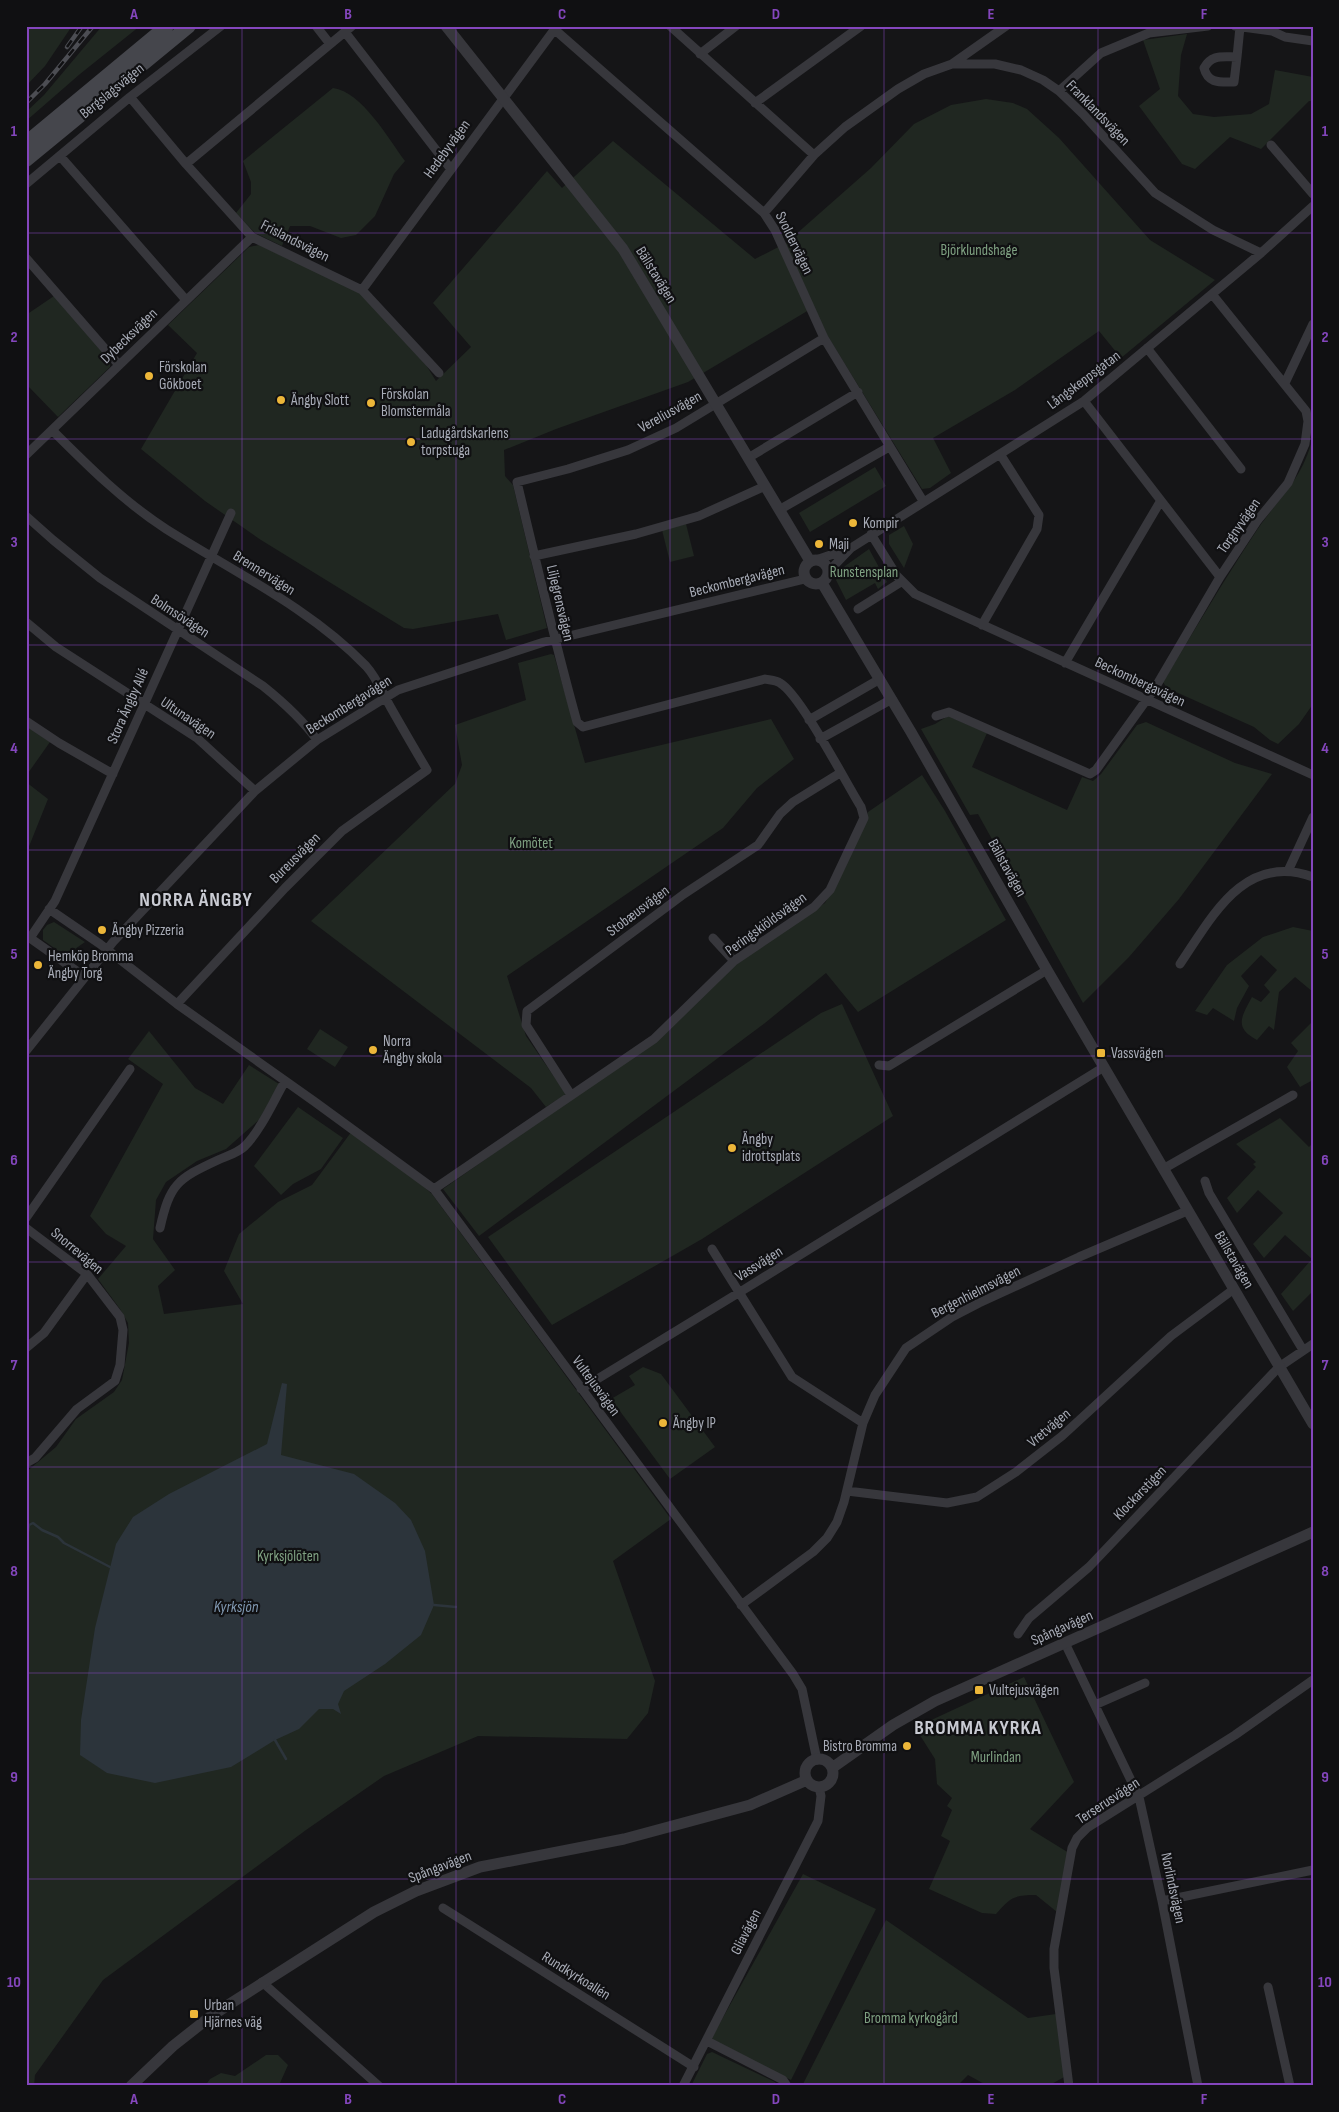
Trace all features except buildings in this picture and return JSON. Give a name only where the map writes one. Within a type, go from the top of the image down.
[{"type":"main road","name":"Bergslagsvägen","points":[[26,143],[167,26]]},
{"type":"main road","name":"Bergslagsvägen","points":[[26,160],[189,26]]},
{"type":"street","name":"Bergslagsvägen","points":[[26,184],[130,97],[220,26]]},
{"type":"street","points":[[316,26],[330,44]]},
{"type":"street","points":[[186,164],[352,26]]},
{"type":"street","name":"Bällstavägen","points":[[446,26],[623,250],[779,510],[813,561],[825,564],[828,572]]},
{"type":"street","points":[[670,26],[814,155]]},
{"type":"street","points":[[700,54],[736,26]]},
{"type":"street","points":[[755,103],[861,26]]},
{"type":"street","points":[[952,64],[1006,26]]},
{"type":"street","points":[[1059,91],[1101,53],[1149,33],[1208,26]]},
{"type":"street","points":[[1234,26],[1272,31],[1285,37],[1313,40]]},
{"type":"street","points":[[1237,57],[1240,27]]},
{"type":"street","name":"Hedebyvägen","points":[[362,290],[450,168],[556,28]]},
{"type":"street","name":"Svoldervägen","points":[[556,28],[764,213],[775,230],[824,338],[923,501]]},
{"type":"street","points":[[345,32],[450,168]]},
{"type":"street","name":"Franklandsvägen","points":[[764,213],[814,155],[846,127],[898,89],[924,74],[952,64],[995,64],[1022,70],[1043,80],[1059,91],[1083,114],[1154,193],[1213,230],[1261,252]]},
{"type":"street","name":"Frislandsvägen","points":[[130,97],[186,164],[252,237],[362,290],[439,373]]},
{"type":"street","points":[[1271,145],[1313,194]]},
{"type":"street","points":[[60,156],[186,300]]},
{"type":"street","name":"Långskeppsgatan","points":[[828,572],[851,548],[1084,401],[1212,294],[1313,206]]},
{"type":"street","name":"Dybecksvägen","points":[[26,455],[252,237]]},
{"type":"street","points":[[26,258],[120,365]]},
{"type":"street","name":"Torgnyvägen","points":[[936,716],[949,712],[1090,774],[1096,770],[1147,700],[1220,577],[1257,521],[1288,483],[1305,444],[1308,422],[1306,411],[1212,294]]},
{"type":"street","points":[[1285,383],[1313,324]]},
{"type":"street","name":"Vereliusvägen","points":[[517,482],[568,469],[628,450],[676,428],[824,338]]},
{"type":"street","points":[[1148,348],[1241,468]]},
{"type":"street","points":[[748,458],[858,392]]},
{"type":"street","points":[[1084,401],[1160,502],[1220,577]]},
{"type":"street","name":"Brennervägen","points":[[52,430],[106,484],[134,506],[334,636],[368,667],[427,770]]},
{"type":"street","points":[[779,510],[889,447]]},
{"type":"street","points":[[982,625],[1037,529],[1039,515],[1000,454]]},
{"type":"street","name":"Liljegrensvägen","points":[[517,482],[554,640],[577,722],[583,727]]},
{"type":"street","points":[[534,556],[636,534],[699,516],[765,486]]},
{"type":"street","points":[[1066,663],[1160,502]]},
{"type":"street","name":"Stora Ängby Allé","points":[[28,938],[55,901],[230,513]]},
{"type":"street","name":"Bolmsövägen","points":[[26,516],[100,578],[270,692],[310,728],[317,740]]},
{"type":"street","name":"Beckombergavägen","points":[[872,534],[901,582],[915,594],[1313,775]]},
{"type":"street","name":"Långskeppsgatan","points":[[813,561],[851,548]]},
{"type":"street","points":[[813,561],[804,570],[805,579],[812,584],[822,583],[828,576],[828,572]]},
{"type":"street","name":"Beckombergavägen","points":[[26,1050],[107,950],[255,791],[317,740],[385,696],[472,665],[554,640],[805,579]]},
{"type":"street","points":[[858,609],[901,582]]},
{"type":"street","name":"Bällstavägen","points":[[822,583],[892,699],[1047,970],[1313,1424]]},
{"type":"street","name":"Ultunavägen","points":[[26,622],[56,647],[197,738],[255,791]]},
{"type":"street","name":"Peringskiöldsvägen","points":[[434,1189],[654,1038],[734,961],[814,907],[830,890],[864,818],[861,807],[809,720],[789,691],[779,682],[765,679],[583,727]]},
{"type":"street","points":[[809,720],[880,679]]},
{"type":"street","points":[[820,739],[892,699]]},
{"type":"street","points":[[26,721],[58,743],[113,774]]},
{"type":"street","name":"Bureusvägen","points":[[177,1004],[342,830],[427,770]]},
{"type":"street","name":"Stobæusvägen","points":[[572,1095],[526,1025],[527,1011],[684,894],[758,846],[780,814],[792,802],[840,773]]},
{"type":"street","points":[[1288,871],[1313,817]]},
{"type":"street","points":[[1180,964],[1221,904],[1241,885],[1264,875],[1288,871],[1313,877]]},
{"type":"street","name":"Vultejusvägen","points":[[49,910],[107,950],[177,1004],[434,1189],[793,1674],[802,1688],[817,1760]]},
{"type":"street","points":[[28,938],[85,977]]},
{"type":"street","points":[[714,938],[734,961]]},
{"type":"street","points":[[880,1065],[889,1066],[1047,970]]},
{"type":"street","name":"Vassvägen","points":[[581,1389],[1104,1067]]},
{"type":"street","points":[[26,1218],[130,1068]]},
{"type":"street","points":[[160,1228],[165,1205],[175,1186],[196,1171],[244,1147],[261,1123],[285,1081]]},
{"type":"street","points":[[1163,1169],[1293,1095]]},
{"type":"street","name":"Bällstavägen","points":[[1205,1181],[1209,1193],[1303,1350]]},
{"type":"street","name":"Bergenhielmsvägen","points":[[741,1604],[813,1552],[827,1538],[837,1522],[847,1491],[863,1423],[875,1395],[906,1348],[952,1317],[1079,1257],[1187,1211]]},
{"type":"street","name":"Snorrevägen","points":[[26,1228],[87,1274],[120,1316],[123,1330],[120,1365],[115,1381],[77,1409],[35,1458],[26,1463]]},
{"type":"street","points":[[712,1249],[792,1377],[863,1423]]},
{"type":"street","points":[[26,1348],[44,1333],[87,1274]]},
{"type":"street","name":"Vretvägen","points":[[847,1491],[947,1503],[977,1497],[1016,1472],[1062,1436],[1171,1336],[1234,1289]]},
{"type":"street","points":[[1279,1367],[1313,1344]]},
{"type":"street","name":"Klockarstigen","points":[[1018,1634],[1029,1618],[1089,1567],[1279,1367]]},
{"type":"street","name":"Spångavägen","points":[[832,1768],[893,1725],[935,1700],[1065,1644],[1313,1532]]},
{"type":"street","name":"Norlindsvägen","points":[[1065,1644],[1138,1797],[1162,1901],[1198,2086]]},
{"type":"street","name":"Terserusvägen","points":[[1069,2086],[1054,1968],[1054,1949],[1072,1848],[1078,1838],[1087,1828],[1236,1735],[1313,1680]]},
{"type":"street","points":[[1095,1705],[1145,1683]]},
{"type":"street","points":[[817,1760],[826,1761],[832,1768],[833,1778],[830,1783],[819,1787],[812,1786],[807,1780],[805,1774],[811,1762],[817,1760]]},
{"type":"street","name":"Spångavägen","points":[[131,2086],[174,2046],[211,2016],[374,1912],[416,1891],[461,1874],[516,1859],[624,1839],[750,1805],[807,1780]]},
{"type":"street","name":"Gliavägen","points":[[683,2086],[818,1821],[821,1796],[819,1787]]},
{"type":"street","points":[[1162,1901],[1312,1870],[1313,1880]]},
{"type":"street","name":"Rundkyrkoallén","points":[[443,1908],[694,2066]]},
{"type":"street","points":[[262,1982],[379,2086]]},
{"type":"street","points":[[1268,1987],[1290,2086]]},
{"type":"street","points":[[707,2041],[783,2080],[787,2086]]},
{"type":"green space","points":[[26,26],[72,26],[45,66],[26,86]]},
{"type":"green space","points":[[102,26],[140,26],[80,74],[26,121],[26,112],[44,95]]},
{"type":"green space","points":[[1187,34],[1181,55],[1178,96],[1193,114],[1214,117],[1251,114],[1269,104],[1275,70],[1313,77],[1313,101],[1309,101],[1261,149],[1230,137],[1195,169],[1182,164],[1139,106],[1160,89],[1143,40]]},
{"type":"green space","points":[[333,88],[344,91],[354,98],[374,117],[405,161],[394,174],[375,216],[356,235],[341,238],[310,226],[290,226],[282,246],[255,233],[236,213],[251,194],[251,182],[243,161]]},
{"type":"green space","name":"Björklundshage","points":[[986,99],[1013,103],[1027,109],[1059,138],[1150,240],[1215,280],[1121,358],[1099,331],[1015,390],[933,438],[951,473],[930,488],[922,489],[827,335],[814,307],[688,382],[556,429],[504,450],[505,476],[513,485],[547,628],[506,640],[498,614],[413,629],[404,628],[261,540],[205,501],[141,449],[197,353],[168,325],[249,247],[259,245],[360,292],[426,365],[436,381],[471,347],[433,303],[547,171],[562,188],[613,141],[755,259],[786,243],[871,168],[914,124],[951,105]]},
{"type":"green space","points":[[54,296],[110,360],[110,367],[58,417],[29,387],[26,390],[26,315]]},
{"type":"green space","points":[[1313,437],[1313,704],[1299,724],[1278,744],[1254,727],[1167,688],[1163,682],[1257,530],[1297,476]]},
{"type":"green space","points":[[875,467],[886,486],[810,532],[799,513]]},
{"type":"green space","points":[[686,524],[694,556],[670,562],[662,530]]},
{"type":"green space","points":[[904,526],[913,544],[904,568],[889,544],[889,535]]},
{"type":"green space","name":"Runstensplan","points":[[869,549],[887,582],[878,589],[875,583],[846,600],[836,580],[838,571]]},
{"type":"green space","name":"Komötet","points":[[551,654],[554,655],[585,763],[771,719],[794,759],[757,788],[723,828],[507,976],[526,1036],[566,1094],[546,1107],[531,1088],[311,921],[455,784],[462,765],[455,725],[526,700],[518,663]]},
{"type":"green space","points":[[948,716],[987,733],[972,767],[1067,810],[1082,777],[1093,781],[1101,774],[1137,725],[1146,722],[1235,763],[1272,774],[1179,899],[1129,957],[1083,1003],[978,814],[970,815],[921,729],[935,724]]},
{"type":"green space","points":[[26,725],[50,742],[26,776]]},
{"type":"green space","points":[[922,775],[945,811],[1006,920],[858,1012],[826,973],[765,1023],[479,1236],[443,1189],[663,1035],[735,965],[825,903],[845,868],[868,812]]},
{"type":"green space","points":[[26,782],[48,799],[26,854]]},
{"type":"green space","points":[[54,922],[85,942],[75,949],[71,960],[43,940],[43,930],[47,925]]},
{"type":"green space","points":[[1293,927],[1313,931],[1313,992],[1295,977],[1279,992],[1274,1030],[1269,1026],[1257,1040],[1250,1036],[1242,1026],[1245,1010],[1252,997],[1261,1002],[1270,992],[1264,985],[1277,970],[1261,955],[1241,976],[1249,986],[1237,1008],[1234,1021],[1213,1008],[1207,1015],[1195,1011],[1227,965],[1263,937]]},
{"type":"green space","name":"Ängby idrottsplats","points":[[842,1004],[893,1116],[702,1239],[552,1325],[488,1237],[821,1013]]},
{"type":"green space","points":[[1313,1021],[1313,1080],[1300,1087],[1287,1067],[1298,1051],[1291,1043]]},
{"type":"green space","points":[[320,1029],[348,1047],[335,1067],[307,1049]]},
{"type":"green space","name":"Kyrksjölöten","points":[[149,1031],[195,1088],[223,1104],[249,1065],[279,1084],[260,1119],[226,1149],[197,1161],[166,1182],[156,1200],[153,1239],[175,1270],[158,1286],[164,1314],[243,1304],[224,1271],[239,1234],[278,1202],[312,1185],[352,1131],[432,1194],[671,1519],[613,1561],[655,1681],[648,1713],[627,1739],[478,1736],[384,1776],[306,1830],[103,1980],[35,2075],[34,2086],[26,2086],[26,1472],[56,1447],[76,1419],[114,1392],[122,1380],[129,1343],[128,1323],[98,1279],[126,1246],[106,1234],[90,1216],[163,1084],[128,1059]]},
{"type":"green space","points":[[298,1107],[343,1138],[321,1169],[293,1184],[281,1195],[254,1166]]},
{"type":"green space","points":[[1280,1118],[1309,1147],[1313,1143],[1313,1291],[1293,1311],[1281,1294],[1312,1259],[1285,1235],[1264,1258],[1253,1244],[1283,1213],[1258,1190],[1237,1213],[1227,1198],[1256,1167],[1253,1164],[1256,1162],[1236,1144]]},
{"type":"green space","name":"Ängby IP","points":[[643,1367],[661,1374],[715,1447],[670,1479],[611,1399],[635,1385],[629,1376]]},
{"type":"green space","name":"Murlindan","points":[[1024,1677],[1074,1782],[1030,1829],[1069,1853],[1057,1912],[1036,1895],[1013,1898],[996,1914],[982,1913],[929,1889],[950,1841],[941,1836],[952,1810],[947,1806],[952,1798],[937,1784],[935,1759],[916,1729],[927,1722]]},
{"type":"green space","points":[[803,1874],[876,1909],[791,2080],[711,2039]]},
{"type":"green space","name":"Bromma kyrkogård","points":[[886,1920],[1028,2018],[1056,2014],[1066,2076],[1048,2086],[988,2086],[968,2075],[957,2086],[802,2086]]},
{"type":"green space","points":[[712,2052],[775,2082],[778,2086],[691,2086],[707,2054]]},
{"type":"green space","points":[[266,2055],[278,2055],[288,2065],[280,2083],[282,2086],[205,2086],[210,2079],[221,2073],[235,2076]]},
{"type":"water","name":"Kyrksjön","points":[[282,1383],[287,1384],[281,1455],[354,1474],[395,1503],[411,1520],[425,1551],[434,1605],[421,1635],[385,1664],[344,1691],[338,1704],[341,1714],[333,1709],[319,1709],[299,1729],[275,1740],[231,1767],[155,1783],[107,1773],[80,1755],[81,1720],[95,1628],[116,1544],[133,1517],[169,1494],[267,1444]]},
{"type":"waterway","points":[[26,1544],[29,1525],[33,1523],[42,1530],[58,1537],[64,1543],[110,1567]]},
{"type":"waterway","points":[[434,1605],[456,1607]]},
{"type":"waterway","points":[[275,1740],[286,1759]]},
{"type":"railway","points":[[67,47],[82,26]]},
{"type":"railway","points":[[26,103],[45,84],[93,26]]},
{"type":"place","name":"Förskolan Gökboet","points":[[149,376]]},
{"type":"place","name":"Ängby Slott","points":[[281,400]]},
{"type":"place","name":"Förskolan Blomstermåla","points":[[371,403]]},
{"type":"place","name":"Ladugårdskarlens torpstuga","points":[[411,442]]},
{"type":"place","name":"Kompir","points":[[853,523]]},
{"type":"place","name":"Maji","points":[[819,544]]},
{"type":"place","name":"Ängby Pizzeria","points":[[102,930]]},
{"type":"place","name":"Hemköp Bromma Ängby Torg","points":[[38,965]]},
{"type":"place","name":"Norra Ängby skola","points":[[373,1050]]},
{"type":"place","name":"Vassvägen","points":[[1101,1053]]},
{"type":"place","name":"Ängby idrottsplats","points":[[732,1148]]},
{"type":"place","name":"Ängby IP","points":[[663,1423]]},
{"type":"place","name":"Vultejusvägen","points":[[979,1690]]},
{"type":"place","name":"Bistro Bromma","points":[[907,1746]]},
{"type":"place","name":"Urban Hjärnes väg","points":[[194,2014]]},
{"type":"district","name":"NORRA ÄNGBY","points":[[196,900]]},
{"type":"district","name":"BROMMA KYRKA","points":[[978,1728]]}]
